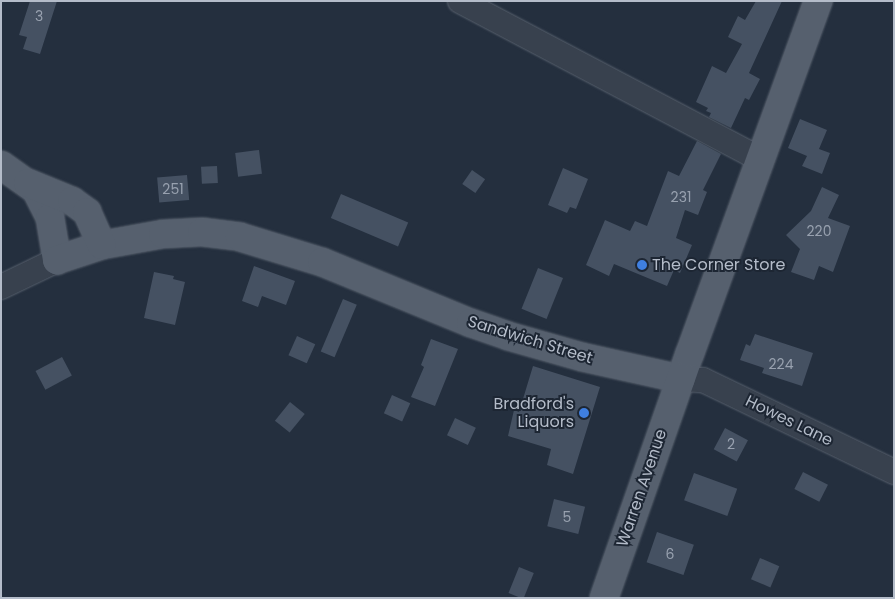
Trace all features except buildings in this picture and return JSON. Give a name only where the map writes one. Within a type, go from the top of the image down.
[{"type":"main road","points":[[681,379],[818,1]]},
{"type":"main road","points":[[1,165],[36,190],[47,210],[52,227],[57,260]]},
{"type":"main road","points":[[26,182],[72,201],[87,212],[102,246]]},
{"type":"main road","name":"Sandwich Street","points":[[57,260],[102,246],[182,232],[215,233],[249,239],[330,264],[471,323],[508,336],[582,357],[681,379]]},
{"type":"main road","name":"Warren Avenue","points":[[604,598],[681,379]]},
{"type":"street","points":[[460,1],[760,159]]},
{"type":"street","name":"Sandwich Street","points":[[1,287],[57,260]]},
{"type":"street","name":"Howes Lane","points":[[681,379],[703,380],[894,472]]},
{"type":"place","name":"The Corner Store","points":[[642,265]]},
{"type":"place","name":"Bradford's Liquors","points":[[584,413]]}]
